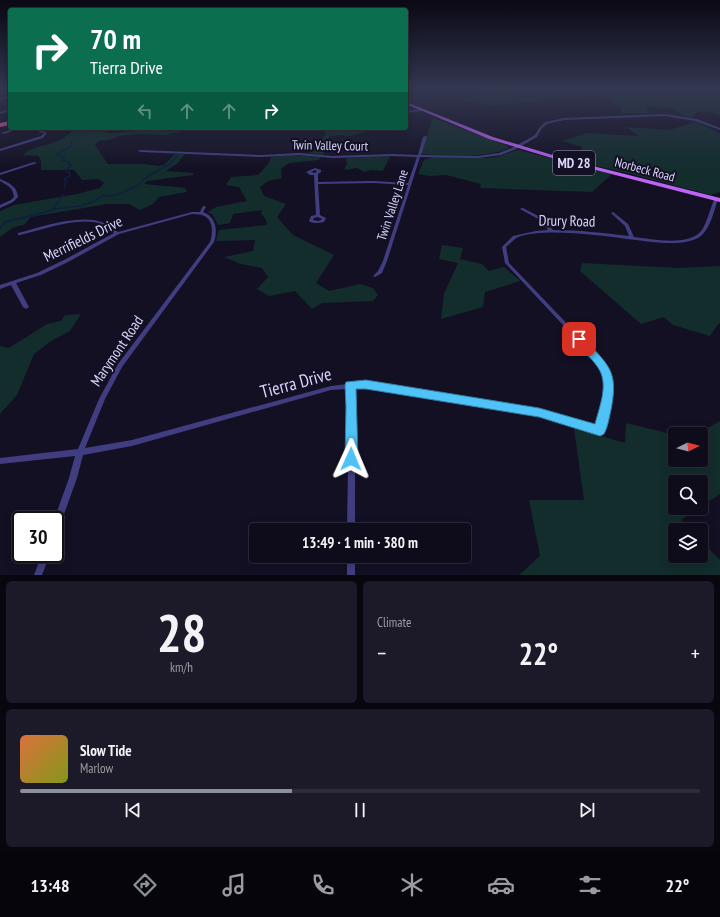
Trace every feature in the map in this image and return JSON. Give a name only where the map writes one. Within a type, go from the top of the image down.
[{"type":"main road","name":"Norbeck Road","points":[[435,116],[464,128],[567,161],[718,200]]},
{"type":"street","name":"Twin Valley Court","points":[[140,151],[261,156],[299,154],[332,157],[487,156],[500,154],[518,146],[536,136],[546,123],[564,118],[638,116]]},
{"type":"street","name":"Twin Valley Court","points":[[671,116],[696,120],[720,129]]},
{"type":"street","points":[[1,134],[13,130]]},
{"type":"street","points":[[0,150],[42,137],[46,133],[38,130]]},
{"type":"street","name":"Twin Valley Lane","points":[[375,276],[380,272],[385,261],[425,137]]},
{"type":"street","points":[[0,174],[35,163]]},
{"type":"street","points":[[316,174],[318,216]]},
{"type":"street","points":[[0,180],[13,187],[16,191],[16,197],[12,201],[0,207]]},
{"type":"street","points":[[317,183],[373,182],[409,184]]},
{"type":"street","points":[[0,185],[6,183]]},
{"type":"street","name":"Drury Road","points":[[600,430],[609,392],[605,370],[594,355],[507,262],[502,254],[506,242],[514,237],[526,233],[551,230],[578,231],[632,238],[674,241],[690,239],[699,235],[704,229],[718,200]]},
{"type":"street","points":[[522,209],[541,219],[551,230]]},
{"type":"street","name":"Merrifields Drive","points":[[0,287],[66,262],[117,233],[203,210]]},
{"type":"street","name":"Marymont Road","points":[[61,511],[73,478],[80,452],[102,399],[120,366],[212,242],[215,235],[214,225],[203,210]]},
{"type":"street","points":[[613,213],[627,225],[632,238]]},
{"type":"street","points":[[20,234],[64,224],[90,221],[102,223],[117,233]]},
{"type":"street","points":[[13,283],[26,307]]},
{"type":"street","name":"Tierra Drive","points":[[0,461],[80,452],[132,443],[330,388],[366,384],[539,413],[600,430]]},
{"type":"street","points":[[350,385],[352,407],[351,523]]},
{"type":"street","points":[[38,575],[43,563]]},
{"type":"street","points":[[350,575],[351,563]]},
{"type":"green space","points":[[433,118],[508,146],[509,148],[488,154],[477,155],[420,154]]},
{"type":"green space","points":[[696,122],[720,133],[720,192],[711,195],[558,157],[578,154],[583,147],[562,141],[587,133],[639,136],[626,127],[669,130]]},
{"type":"green space","points":[[107,130],[104,132],[109,133],[154,130],[188,130],[165,135],[139,134],[119,136],[109,140],[98,141],[95,145],[108,164],[145,164],[158,166],[164,165],[175,154],[185,154],[178,163],[166,171],[193,173],[193,175],[147,181],[144,184],[185,188],[187,192],[159,197],[153,204],[140,210],[129,204],[107,204],[31,217],[24,225],[14,227],[0,237],[0,211],[14,205],[77,194],[100,188],[104,183],[98,179],[82,180],[74,170],[41,170],[41,160],[38,156],[23,155],[35,148],[54,143],[74,131]]},
{"type":"green space","points":[[324,131],[369,131],[349,136],[337,135],[329,137],[328,139],[332,146],[325,148],[323,155],[307,153],[315,151],[326,134]]},
{"type":"green space","points":[[518,150],[612,174],[592,192],[480,188],[481,184],[446,175],[429,176],[418,174],[424,160],[433,157],[489,158]]},
{"type":"green space","points":[[293,155],[320,157],[319,160],[289,163],[281,169],[282,178],[268,181],[260,187],[264,196],[286,204],[277,217],[293,235],[334,255],[316,283],[329,291],[360,284],[373,288],[378,295],[373,301],[322,303],[312,309],[295,291],[269,296],[257,289],[268,277],[262,268],[241,264],[224,257],[253,251],[255,240],[216,241],[219,230],[267,225],[266,220],[261,213],[262,210],[233,214],[230,223],[218,225],[213,215],[208,212],[216,207],[247,201],[239,187],[226,185],[231,177],[258,175],[269,163],[271,157]]},
{"type":"green space","points":[[390,156],[383,171],[371,170],[364,172],[357,168],[344,170],[347,164],[346,158]]},
{"type":"green space","points":[[442,245],[463,248],[460,259],[482,264],[489,271],[504,267],[520,281],[485,292],[483,307],[441,319],[444,294],[458,263],[439,259]]},
{"type":"green space","points":[[582,263],[678,268],[720,266],[720,324],[719,323],[710,336],[673,325],[664,317],[641,324],[580,271]]},
{"type":"green space","points":[[81,314],[70,331],[51,341],[34,354],[17,395],[0,414],[0,346],[9,348],[47,324],[61,321],[65,315]]},
{"type":"green space","points":[[720,421],[720,494],[708,502],[708,475],[668,475],[668,515],[688,515],[681,520],[684,523],[668,523],[668,563],[708,563],[708,548],[720,560],[720,575],[519,575],[540,556],[529,500],[584,500],[574,428],[625,443],[626,423],[668,433],[668,467],[708,467],[708,428]]},
{"type":"waterway","points":[[72,144],[71,141],[81,133],[88,130]]},
{"type":"waterway","points":[[64,188],[66,181],[64,179],[70,176],[70,173],[66,171],[71,165],[68,164],[70,162],[62,161],[62,158],[65,157],[56,155],[72,146],[71,143]]},
{"type":"waterway","points":[[55,209],[80,206],[93,202],[102,196],[117,195],[137,186],[148,176],[170,164],[178,155]]},
{"type":"waterway","points":[[55,209],[54,207],[63,195]]},
{"type":"waterway","points":[[39,214],[55,209]]},
{"type":"waterway","points":[[0,228],[5,222],[42,213]]},
{"type":"route","points":[[351,459],[352,407],[350,385],[366,384],[539,413],[600,430],[609,392],[608,380],[605,370],[594,355],[579,339]]}]
